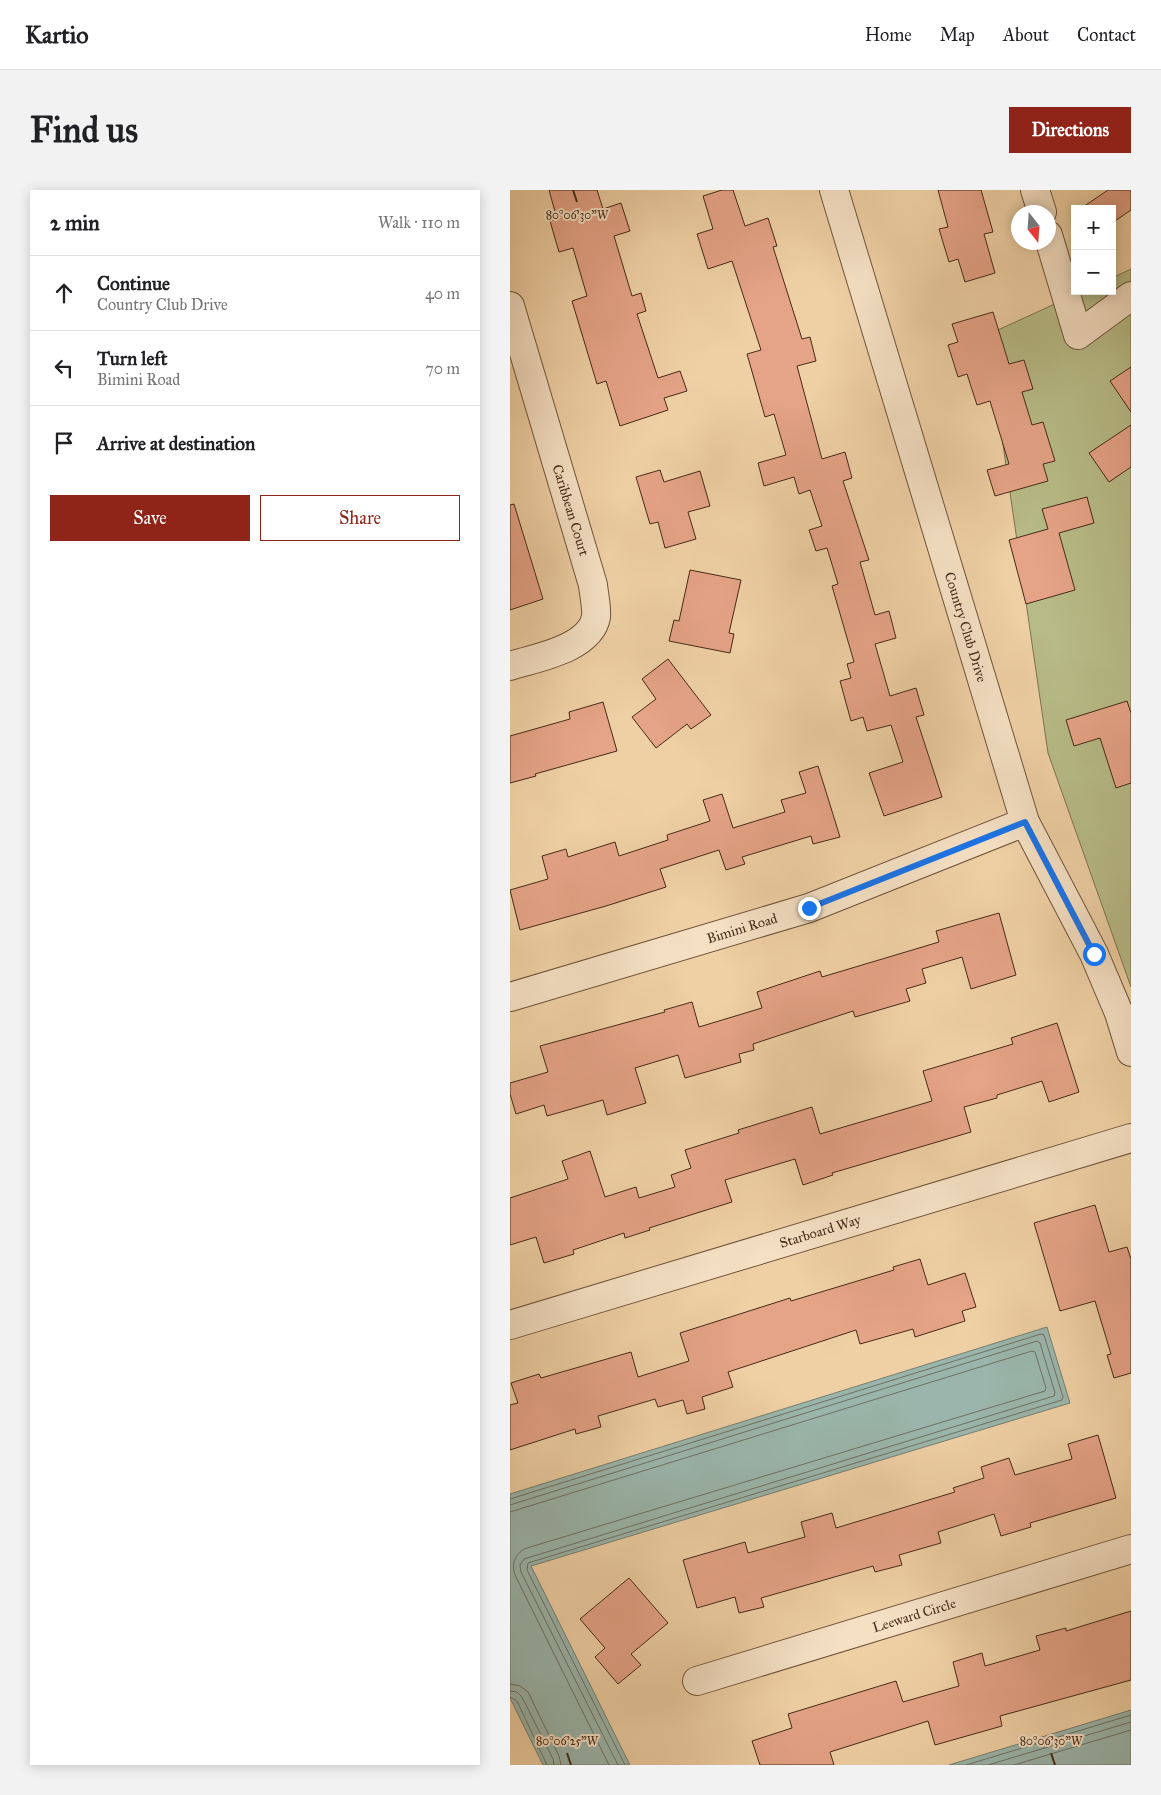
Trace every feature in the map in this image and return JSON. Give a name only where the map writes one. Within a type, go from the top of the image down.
[{"type":"street","name":"Country Club Drive","points":[[834,190],[1025,822],[1094,954],[1119,1013],[1131,1052]]},
{"type":"street","points":[[1035,190],[1040,205]]},
{"type":"street","points":[[1052,250],[1078,335],[1131,296]]},
{"type":"street","name":"Caribbean Court","points":[[510,306],[593,585],[596,618],[587,632],[574,644],[559,651],[510,666]]},
{"type":"street","name":"Bimini Road","points":[[510,997],[809,908],[1025,822]]},
{"type":"street","name":"Starboard Way","points":[[510,1325],[1131,1138]]},
{"type":"street","name":"Leeward Circle","points":[[697,1681],[1131,1549]]},
{"type":"green space","points":[[1131,269],[1131,987],[1048,753],[987,335],[1074,295],[1116,295],[1116,276]]},
{"type":"water","points":[[1047,1327],[1070,1403],[531,1566],[630,1765],[543,1765],[510,1698],[510,1494]]},
{"type":"water","points":[[1131,1710],[1131,1765],[949,1765]]},
{"type":"building","points":[[549,190],[597,190],[603,209],[621,203],[630,231],[614,236],[632,296],[641,293],[646,311],[637,314],[658,378],[680,371],[687,391],[664,398],[668,410],[620,426],[606,381],[597,384],[572,301],[587,296],[573,248],[559,252],[550,221],[557,219]]},
{"type":"building","points":[[722,190],[733,190],[745,226],[768,218],[777,246],[773,247],[802,339],[810,337],[816,361],[797,366],[822,459],[845,452],[852,478],[843,481],[869,560],[860,562],[875,615],[889,611],[896,638],[875,644],[890,696],[916,688],[924,715],[916,717],[942,797],[884,816],[869,773],[903,762],[891,725],[867,731],[863,717],[851,721],[840,681],[851,678],[847,664],[854,662],[832,586],[838,584],[827,548],[816,551],[809,530],[822,526],[810,490],[799,494],[794,477],[764,486],[758,463],[786,455],[774,414],[765,417],[747,354],[761,350],[732,261],[708,269],[697,234],[713,229],[703,196]]},
{"type":"building","points":[[938,190],[981,190],[993,232],[984,234],[995,273],[965,282],[958,259],[949,262],[939,229],[948,227]]},
{"type":"building","points":[[1108,190],[1131,190],[1131,210],[1116,220],[1116,205],[1086,205]]},
{"type":"building","points":[[993,312],[1009,364],[1024,360],[1033,389],[1022,392],[1032,425],[1043,422],[1055,461],[1043,464],[1048,481],[995,496],[987,470],[1009,464],[990,401],[977,405],[967,374],[958,377],[948,345],[958,342],[952,324]]},
{"type":"building","points":[[1131,367],[1131,412],[1110,381]]},
{"type":"building","points":[[1131,425],[1131,467],[1109,482],[1089,453]]},
{"type":"building","points":[[660,470],[664,482],[700,471],[710,506],[688,512],[696,539],[665,548],[658,522],[650,524],[636,477]]},
{"type":"building","points":[[1087,497],[1094,523],[1059,533],[1075,590],[1026,604],[1009,540],[1048,529],[1042,509]]},
{"type":"building","points":[[514,504],[543,599],[510,610],[510,505]]},
{"type":"building","points":[[690,570],[741,580],[729,633],[734,634],[730,653],[669,641],[674,620],[679,621]]},
{"type":"building","points":[[668,659],[711,715],[691,729],[687,724],[656,748],[632,717],[656,699],[642,679]]},
{"type":"building","points":[[1127,701],[1131,713],[1131,783],[1116,788],[1100,738],[1074,746],[1066,720]]},
{"type":"building","points":[[603,702],[617,751],[510,783],[510,736],[570,719],[569,712]]},
{"type":"building","points":[[818,766],[840,837],[813,844],[811,836],[742,857],[745,864],[726,870],[719,850],[660,869],[666,887],[520,930],[510,890],[548,879],[542,856],[566,849],[568,857],[615,842],[619,856],[668,840],[667,835],[710,821],[703,800],[722,794],[733,828],[785,812],[781,800],[806,793],[799,772]]},
{"type":"building","points":[[999,913],[1016,975],[971,989],[962,957],[922,969],[926,983],[906,989],[910,1001],[855,1017],[853,1011],[753,1044],[754,1050],[739,1054],[741,1062],[685,1078],[678,1055],[635,1068],[646,1103],[607,1115],[603,1100],[547,1116],[544,1105],[516,1114],[510,1094],[510,1083],[548,1072],[540,1046],[665,1012],[664,1010],[692,1002],[699,1027],[762,1008],[757,992],[820,971],[822,977],[939,942],[936,931]]},
{"type":"building","points":[[1057,1023],[1079,1092],[1049,1102],[1042,1081],[997,1095],[997,1098],[964,1107],[971,1132],[832,1173],[833,1175],[803,1185],[795,1159],[725,1180],[732,1202],[649,1228],[650,1230],[625,1238],[624,1233],[573,1250],[574,1254],[544,1263],[536,1237],[510,1245],[510,1198],[568,1179],[562,1161],[590,1151],[605,1197],[636,1187],[639,1198],[675,1187],[671,1175],[691,1168],[685,1150],[739,1133],[738,1130],[812,1107],[820,1134],[932,1101],[923,1071],[1013,1044],[1011,1038]]},
{"type":"building","points":[[1095,1205],[1109,1252],[1127,1247],[1131,1259],[1131,1373],[1114,1378],[1107,1355],[1111,1354],[1095,1301],[1060,1311],[1034,1223]]},
{"type":"building","points":[[920,1259],[928,1285],[965,1273],[976,1307],[962,1311],[965,1321],[915,1337],[913,1329],[860,1344],[856,1330],[728,1372],[733,1387],[702,1397],[705,1409],[687,1414],[683,1400],[658,1407],[655,1399],[598,1416],[601,1427],[576,1434],[575,1429],[510,1450],[510,1405],[518,1403],[511,1383],[539,1374],[541,1378],[631,1352],[638,1377],[689,1361],[680,1333],[790,1298],[791,1301],[894,1270],[893,1267]]},
{"type":"building","points":[[1098,1435],[1116,1498],[1030,1523],[1031,1527],[1001,1536],[994,1514],[938,1532],[941,1543],[899,1555],[902,1565],[875,1572],[873,1566],[761,1598],[764,1607],[739,1613],[735,1597],[697,1608],[683,1560],[745,1542],[748,1553],[805,1537],[801,1522],[832,1513],[836,1528],[955,1492],[953,1488],[984,1478],[981,1467],[1009,1458],[1015,1475],[1072,1459],[1068,1444]]},
{"type":"building","points":[[629,1578],[668,1623],[631,1654],[641,1665],[618,1684],[595,1657],[605,1648],[580,1619]]},
{"type":"building","points":[[1131,1611],[1131,1680],[1000,1716],[1002,1726],[935,1745],[928,1721],[830,1752],[834,1765],[760,1765],[752,1741],[792,1728],[788,1714],[896,1681],[903,1702],[959,1686],[953,1662],[982,1653],[985,1666],[1040,1650],[1036,1636],[1066,1628],[1066,1631]]},
{"type":"route","points":[[809,908],[1025,822],[1094,954]]}]
